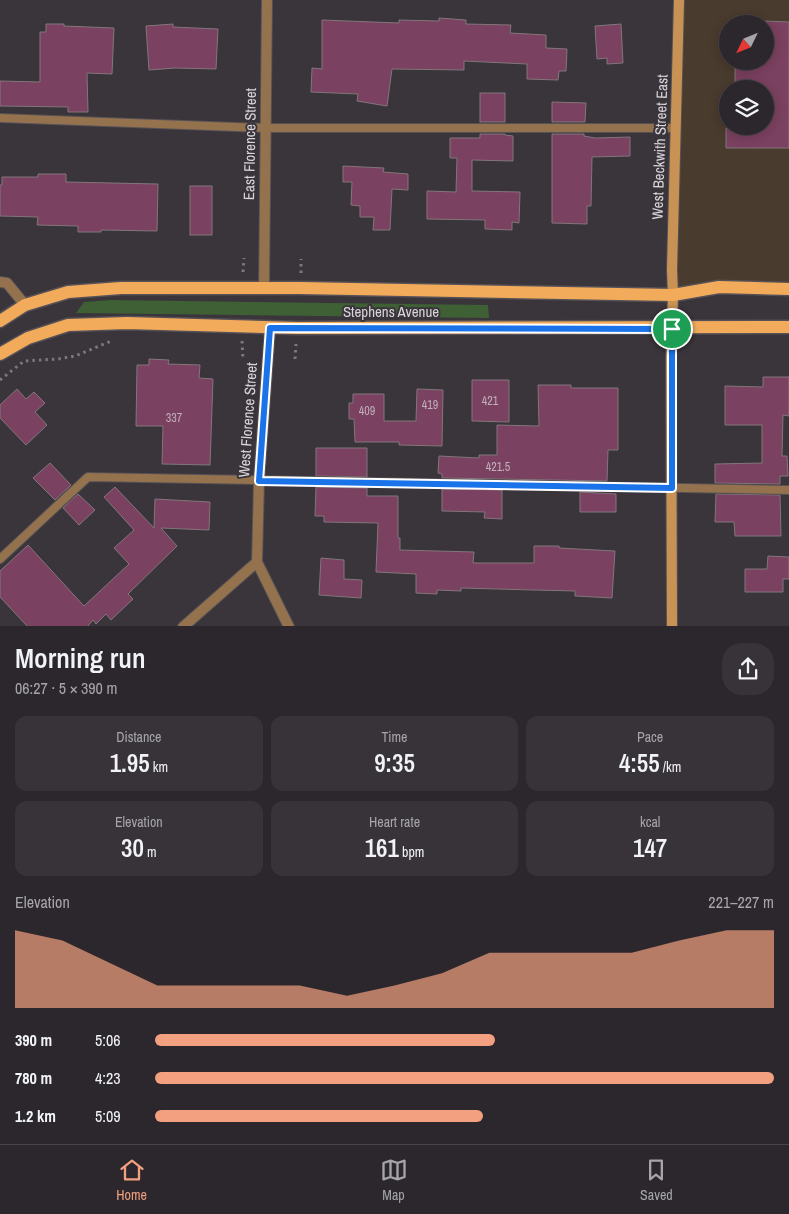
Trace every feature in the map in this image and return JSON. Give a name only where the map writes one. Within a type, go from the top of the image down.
[{"type":"main road","name":"Stephens Avenue","points":[[0,321],[25,305],[68,292],[121,288],[330,288],[673,295],[719,287],[789,289]]},
{"type":"main road","name":"Stephens Avenue","points":[[0,354],[28,338],[68,324],[127,323],[270,328],[672,329],[718,326],[789,327]]},
{"type":"street","name":"East Florence Street","points":[[264,289],[267,0]]},
{"type":"street","name":"West Beckwith Street East","points":[[672,626],[672,270],[680,0]]},
{"type":"street","points":[[0,282],[7,283],[25,305]]},
{"type":"street","name":"West Florence Street","points":[[270,328],[259,481],[257,562],[288,626]]},
{"type":"street","points":[[183,626],[257,562]]},
{"type":"lane","points":[[0,118],[265,128],[676,128]]},
{"type":"lane","points":[[0,559],[88,477],[789,490]]},
{"type":"path","points":[[0,380],[24,361],[75,356],[111,341]]},
{"type":"shaded area","points":[[680,0],[789,0],[789,295],[673,295]]},
{"type":"green space","points":[[111,300],[488,305],[489,318],[76,313],[84,302]]},
{"type":"building","points":[[439,18],[466,20],[466,24],[511,25],[510,33],[546,35],[546,48],[567,49],[566,71],[559,71],[558,80],[527,79],[527,64],[464,61],[464,70],[392,69],[387,106],[357,101],[358,94],[311,92],[312,68],[322,69],[322,20],[399,23],[399,20],[439,21]]},
{"type":"building","points":[[774,21],[789,22],[789,148],[726,148],[726,135],[774,135],[774,80],[735,80],[735,70],[774,70]]},
{"type":"building","points":[[46,24],[114,28],[112,74],[87,73],[88,112],[68,112],[68,107],[0,106],[0,81],[40,82],[40,32],[46,32]]},
{"type":"building","points":[[173,24],[173,27],[218,29],[216,69],[175,68],[149,70],[146,26]]},
{"type":"building","points":[[621,24],[623,63],[607,64],[607,58],[597,59],[595,26]]},
{"type":"building","points":[[480,93],[505,93],[505,122],[480,122]]},
{"type":"building","points":[[552,102],[586,103],[585,122],[552,122]]},
{"type":"building","points":[[480,134],[505,134],[513,136],[513,161],[472,160],[472,191],[520,192],[519,223],[512,222],[512,230],[485,229],[485,220],[427,219],[427,191],[456,192],[457,158],[450,158],[450,138],[480,138]]},
{"type":"building","points":[[552,134],[584,134],[584,136],[595,138],[630,137],[630,156],[592,157],[591,206],[587,206],[587,224],[552,223]]},
{"type":"building","points":[[343,166],[384,168],[383,172],[408,174],[408,190],[392,189],[390,230],[373,230],[374,217],[360,217],[360,206],[351,205],[352,182],[343,182]]},
{"type":"building","points":[[38,174],[66,174],[66,182],[158,184],[157,231],[101,230],[101,232],[78,232],[78,226],[37,225],[38,217],[0,216],[0,185],[2,185],[2,177],[38,177]]},
{"type":"building","points":[[190,186],[212,186],[212,235],[190,235]]},
{"type":"building","points":[[149,359],[169,360],[168,364],[200,365],[199,378],[213,379],[210,465],[162,464],[163,426],[136,426],[137,365],[149,365]]},
{"type":"building","points":[[763,377],[789,377],[789,416],[783,415],[782,456],[787,456],[788,476],[780,476],[780,484],[715,483],[715,464],[762,463],[762,425],[725,425],[725,386],[763,387]]},
{"type":"building","points":[[472,380],[509,380],[509,422],[472,421]]},
{"type":"building","points":[[538,385],[571,385],[571,388],[618,388],[618,450],[608,450],[607,481],[442,478],[442,474],[438,473],[439,456],[479,458],[479,455],[497,455],[497,425],[539,426]]},
{"type":"building","points":[[17,389],[26,399],[34,392],[45,403],[35,412],[47,425],[26,445],[0,418],[0,405]]},
{"type":"building","points":[[417,389],[443,390],[442,446],[399,445],[399,442],[355,442],[354,419],[349,419],[349,403],[353,403],[353,394],[384,394],[384,421],[416,421]]},
{"type":"building","points":[[316,448],[367,448],[367,477],[316,476]]},
{"type":"building","points":[[50,463],[71,485],[55,500],[33,478]]},
{"type":"building","points":[[115,487],[154,528],[155,499],[210,502],[209,530],[161,528],[177,546],[128,594],[133,599],[111,620],[106,614],[96,624],[93,620],[88,626],[27,626],[0,597],[0,571],[28,545],[84,606],[129,564],[114,548],[134,530],[104,497]]},
{"type":"building","points":[[316,487],[367,488],[367,496],[398,496],[398,538],[400,538],[400,550],[474,552],[473,563],[534,563],[534,546],[559,546],[559,548],[615,551],[612,598],[575,596],[575,591],[461,588],[461,591],[437,590],[437,594],[416,593],[416,574],[376,572],[378,523],[324,522],[324,516],[315,516]]},
{"type":"building","points":[[442,489],[502,490],[502,519],[484,518],[485,512],[442,511]]},
{"type":"building","points":[[580,492],[616,494],[616,512],[580,512]]},
{"type":"building","points":[[78,494],[95,510],[79,525],[63,508]]},
{"type":"building","points":[[716,494],[780,495],[781,536],[735,536],[734,522],[715,522]]},
{"type":"building","points":[[768,556],[789,557],[789,579],[783,579],[783,592],[745,592],[745,569],[767,569]]},
{"type":"building","points":[[321,558],[344,560],[344,579],[362,580],[361,598],[319,595]]},
{"type":"route","points":[[270,328],[672,329],[672,488],[259,481],[270,328]]}]
